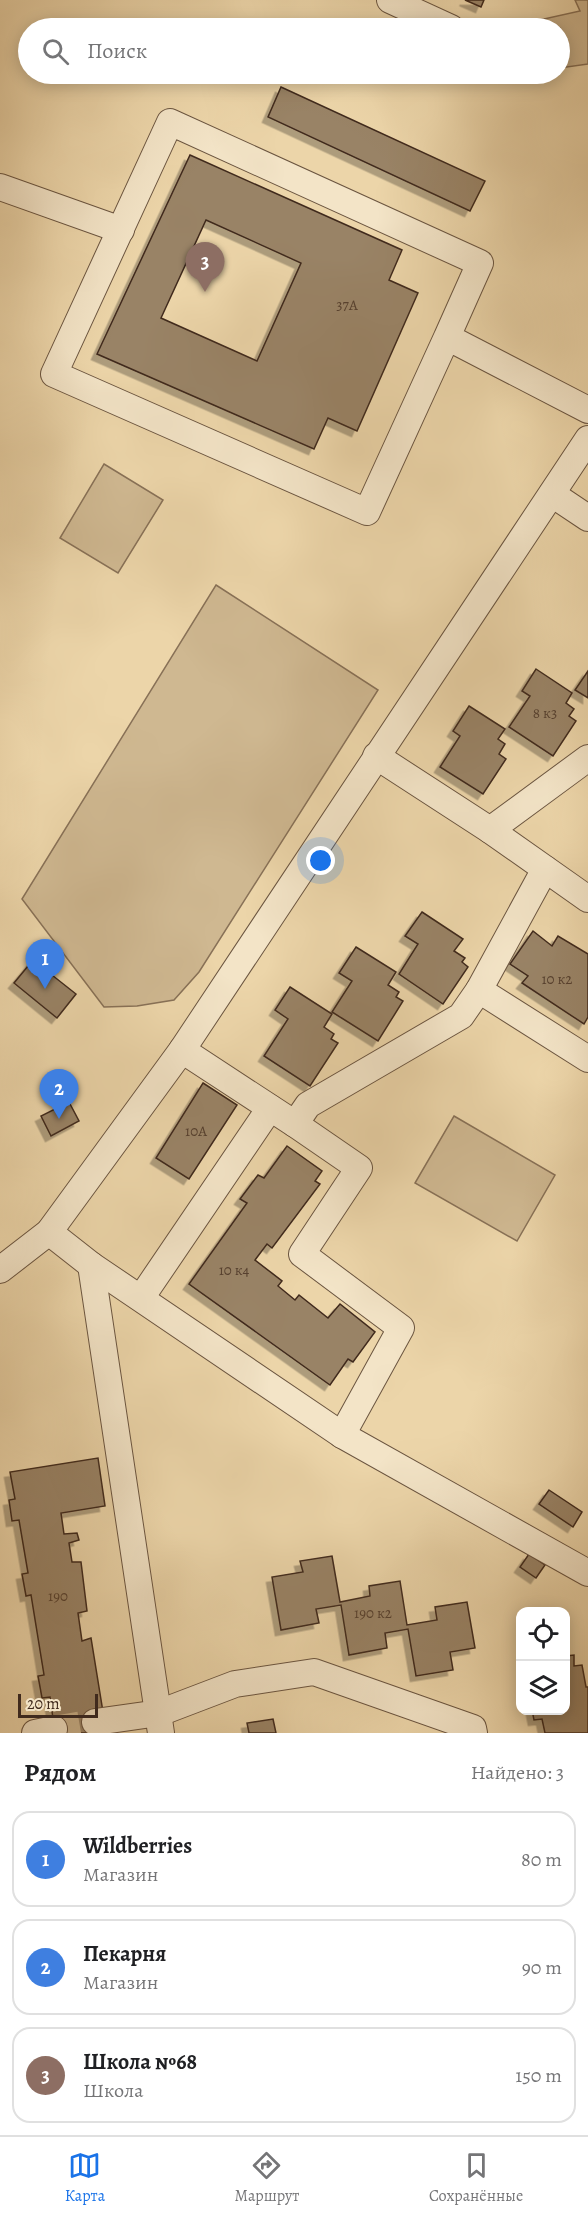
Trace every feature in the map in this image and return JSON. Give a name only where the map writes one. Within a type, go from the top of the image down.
[{"type":"street","points":[[390,0],[429,18]]},
{"type":"street","points":[[170,123],[480,263],[367,512],[54,374],[121,230],[170,123]]},
{"type":"street","points":[[0,187],[121,230]]},
{"type":"street","points":[[447,337],[588,410]]},
{"type":"street","points":[[5,1261],[49,1232],[182,1050],[588,439]]},
{"type":"street","points":[[552,494],[588,518]]},
{"type":"street","points":[[376,756],[490,830],[588,898]]},
{"type":"street","points":[[490,830],[588,758]]},
{"type":"street","points":[[295,1124],[308,1105],[461,1016],[479,990],[545,869]]},
{"type":"street","points":[[479,990],[588,1059]]},
{"type":"street","points":[[182,1050],[359,1168],[302,1254],[401,1328],[342,1435]]},
{"type":"street","points":[[141,1298],[270,1108]]},
{"type":"street","points":[[49,1232],[91,1265],[342,1435],[588,1573]]},
{"type":"street","points":[[91,1265],[160,1723]]},
{"type":"street","points":[[95,1722],[160,1723],[235,1684],[314,1672],[473,1728],[474,1733]]},
{"type":"shaded area","points":[[575,0],[588,0],[588,64],[570,67],[570,18],[548,18],[580,11]]},
{"type":"shaded area","points":[[104,464],[163,500],[118,573],[60,538]]},
{"type":"shaded area","points":[[216,585],[378,690],[199,972],[174,1000],[137,1006],[104,1007],[22,899]]},
{"type":"shaded area","points":[[454,1116],[555,1175],[517,1241],[415,1183]]},
{"type":"building","points":[[465,0],[484,0],[481,7]]},
{"type":"building","points":[[281,87],[485,181],[470,211],[268,117]]},
{"type":"building","points":[[190,155],[402,250],[389,280],[418,293],[357,431],[328,418],[314,449],[97,354]],"holes":[[[206,220],[301,263],[257,361],[161,318]]]},
{"type":"building","points":[[536,669],[572,693],[566,703],[574,709],[569,716],[576,721],[553,756],[509,727],[530,696],[522,691]]},
{"type":"building","points":[[588,671],[588,698],[575,690]]},
{"type":"building","points":[[469,706],[505,729],[498,739],[505,744],[499,754],[506,759],[483,794],[440,767],[460,736],[453,731]]},
{"type":"building","points":[[422,912],[463,939],[454,951],[465,958],[462,962],[468,967],[443,1004],[399,974],[418,944],[405,936]]},
{"type":"building","points":[[533,931],[552,946],[558,936],[588,954],[588,1017],[584,1024],[522,983],[528,976],[510,964]]},
{"type":"building","points":[[356,947],[396,972],[388,985],[399,992],[396,997],[403,1001],[378,1041],[332,1012],[352,981],[339,973]]},
{"type":"building","points":[[33,960],[76,994],[57,1018],[14,983]]},
{"type":"building","points":[[290,987],[332,1014],[324,1027],[334,1034],[331,1039],[338,1043],[310,1086],[264,1056],[288,1019],[275,1010]]},
{"type":"building","points":[[203,1083],[237,1105],[189,1179],[156,1158]]},
{"type":"building","points":[[69,1102],[79,1121],[51,1136],[41,1116]]},
{"type":"building","points":[[287,1146],[322,1171],[315,1181],[320,1184],[272,1248],[267,1244],[255,1260],[282,1281],[278,1286],[295,1300],[299,1295],[328,1318],[340,1304],[375,1332],[353,1362],[348,1359],[330,1385],[189,1284],[247,1203],[240,1199],[258,1175],[264,1178]]},
{"type":"building","points":[[98,1458],[105,1506],[61,1513],[64,1534],[77,1533],[79,1540],[69,1543],[72,1562],[81,1562],[87,1611],[78,1613],[82,1641],[91,1638],[103,1712],[97,1733],[55,1733],[50,1697],[42,1698],[38,1676],[44,1675],[31,1595],[26,1596],[22,1574],[28,1573],[19,1520],[12,1521],[9,1500],[15,1499],[10,1472]]},
{"type":"building","points":[[549,1490],[582,1512],[573,1527],[539,1504]]},
{"type":"building","points":[[529,1554],[545,1565],[536,1578],[520,1567]]},
{"type":"building","points":[[332,1556],[340,1602],[370,1596],[369,1586],[400,1581],[407,1625],[437,1620],[435,1607],[467,1602],[475,1648],[450,1652],[453,1670],[416,1676],[408,1629],[385,1633],[387,1648],[349,1655],[341,1605],[316,1609],[319,1623],[281,1630],[272,1577],[303,1572],[300,1561]]},
{"type":"building","points":[[574,1655],[574,1666],[582,1665],[586,1687],[588,1687],[588,1733],[545,1733],[542,1719],[534,1720],[533,1715],[570,1715],[570,1656]]},
{"type":"building","points":[[273,1719],[276,1733],[249,1733],[247,1723]]},
{"type":"tunnel","points":[[54,1729],[95,1722]]},
{"type":"place","name":"Школа №68","points":[[205,292]]},
{"type":"place","name":"Wildberries","points":[[45,989]]},
{"type":"place","name":"Пекарня","points":[[59,1119]]}]
